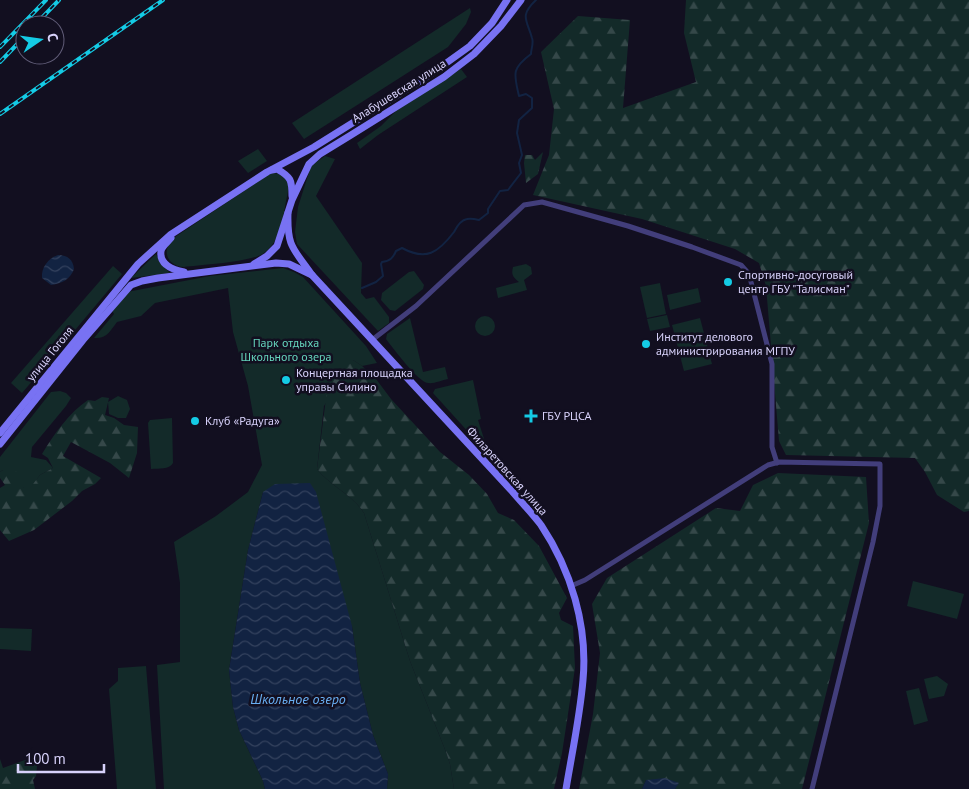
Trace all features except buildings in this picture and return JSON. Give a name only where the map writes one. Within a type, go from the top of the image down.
[{"type":"street","name":"Алабушевская улица","points":[[118,289],[138,264],[156,246],[178,230],[267,172],[330,138],[470,46],[492,23],[507,0]]},
{"type":"street","name":"Алабушевская улица","points":[[0,444],[83,340],[131,285],[142,280],[252,265],[267,256],[277,246],[292,200],[309,164],[320,154],[346,137],[444,77],[474,54],[501,26],[521,0]]},
{"type":"street","name":"Алабушевская улица","points":[[267,172],[277,169],[287,175],[292,183],[292,200]]},
{"type":"street","points":[[372,340],[416,306],[524,205],[542,202],[628,226],[740,265],[750,274],[772,364],[772,447],[776,463]]},
{"type":"street","name":"Филаретовская улица","points":[[288,212],[290,245],[312,275],[511,490],[540,525],[558,555],[572,586],[583,636],[583,680],[566,789]]},
{"type":"street","name":"Алабушевская улица","points":[[178,230],[162,248],[162,256],[170,268],[191,273]]},
{"type":"street","name":"Филаретовская улица","points":[[252,265],[289,264],[312,275]]},
{"type":"street","name":"улица Гоголя","points":[[0,433],[118,289]]},
{"type":"street","points":[[572,586],[585,580],[768,465],[776,463],[880,464],[880,506],[873,542],[812,789]]},
{"type":"green space","points":[[686,0],[969,0],[969,511],[964,512],[937,495],[915,458],[786,455],[779,441],[766,286],[759,263],[735,249],[642,219],[533,195],[549,155],[554,109],[541,52],[578,16],[630,20],[623,108],[696,82],[684,33]]},
{"type":"green space","points":[[470,8],[471,12],[466,24],[448,47],[304,139],[292,123]]},
{"type":"green space","points":[[461,69],[467,77],[378,135],[360,149],[357,143],[381,126],[396,111]]},
{"type":"green space","points":[[258,149],[267,161],[248,173],[238,161]]},
{"type":"green space","points":[[543,152],[538,174],[526,183],[525,155],[532,155],[535,160]]},
{"type":"green space","points":[[325,156],[335,159],[316,196],[362,263],[361,293],[366,299],[374,297],[389,317],[389,323],[378,331],[297,244],[295,232],[298,207],[311,166]]},
{"type":"green space","points":[[271,173],[280,174],[284,177],[288,189],[280,229],[274,243],[264,253],[238,261],[184,267],[180,267],[169,260],[167,248],[174,238]]},
{"type":"green space","points":[[156,254],[170,273],[131,278]]},
{"type":"green space","points":[[526,264],[531,267],[532,274],[524,280],[527,290],[498,298],[496,288],[519,282],[513,276],[513,267]]},
{"type":"green space","points":[[113,266],[122,274],[65,342],[58,345],[40,366],[40,372],[22,393],[11,383]]},
{"type":"green space","name":"Парк отдыха Школьного озера","points":[[283,268],[303,277],[366,346],[377,363],[362,366],[353,360],[324,406],[317,469],[328,481],[353,500],[364,513],[410,661],[450,764],[454,789],[387,789],[388,774],[373,735],[360,683],[352,626],[263,492],[248,550],[229,670],[233,707],[239,730],[265,789],[164,789],[157,665],[180,662],[180,583],[174,542],[216,516],[248,492],[262,465],[248,386],[233,332],[228,288],[155,303],[141,316],[117,322],[105,336],[94,338],[114,314],[111,309],[127,292],[210,276]]},
{"type":"green space","points":[[414,271],[424,285],[423,289],[395,311],[390,310],[381,300],[382,293],[409,272]]},
{"type":"green space","points":[[660,283],[666,314],[647,318],[640,287]]},
{"type":"green space","points":[[698,288],[701,302],[670,310],[667,295]]},
{"type":"green space","points":[[667,315],[670,327],[650,331],[647,319]]},
{"type":"green space","points":[[485,316],[492,319],[495,326],[492,333],[485,336],[478,333],[475,326],[478,319]]},
{"type":"green space","points":[[410,318],[423,372],[445,367],[448,379],[433,383],[424,381],[406,364],[386,339],[387,334]]},
{"type":"green space","points":[[700,318],[712,364],[684,371],[672,325]]},
{"type":"green space","points":[[353,360],[376,379],[391,399],[440,452],[469,475],[487,494],[498,513],[514,520],[539,546],[567,598],[559,613],[561,620],[573,626],[575,668],[562,753],[554,789],[454,789],[450,764],[410,661],[364,513],[353,500],[317,469],[330,367]]},
{"type":"green space","points":[[473,380],[481,419],[478,420],[486,445],[481,446],[433,393],[435,389]]},
{"type":"green space","points":[[60,391],[66,393],[71,398],[32,447],[31,457],[46,460],[53,468],[40,475],[30,489],[24,488],[3,470],[0,472],[0,457],[51,392]]},
{"type":"green space","points":[[118,396],[127,400],[130,409],[126,418],[118,418],[109,414],[108,402]]},
{"type":"green space","points":[[102,397],[109,398],[105,415],[114,418],[124,425],[138,427],[137,453],[129,478],[110,463],[71,442],[63,456],[101,478],[34,530],[9,541],[0,530],[0,488],[5,485],[0,478],[0,472],[3,470],[16,471],[24,488],[30,488],[40,475],[53,468],[48,458],[42,454],[62,424],[88,400],[95,401]]},
{"type":"green space","points":[[172,418],[173,463],[166,468],[151,469],[148,423],[150,420]]},
{"type":"green space","points":[[778,473],[866,477],[869,523],[802,789],[675,789],[678,783],[646,780],[642,789],[579,789],[593,714],[600,653],[592,604],[607,578],[716,508],[740,511],[753,485]]},
{"type":"green space","points":[[913,581],[964,594],[957,619],[907,606]]},
{"type":"green space","points":[[0,628],[32,629],[31,651],[0,649]]},
{"type":"green space","points":[[146,666],[156,789],[117,789],[109,689],[118,681],[118,668]]},
{"type":"green space","points":[[937,676],[948,684],[944,696],[929,699],[924,679]]},
{"type":"green space","points":[[919,688],[928,721],[914,725],[906,691]]},
{"type":"green space","points":[[0,759],[3,768],[25,760],[37,766],[36,776],[33,780],[35,789],[0,789]]},
{"type":"water","points":[[58,255],[69,259],[74,269],[65,280],[51,285],[42,278],[43,271],[48,261]]},
{"type":"water","name":"Школьное озеро","points":[[310,483],[316,492],[352,626],[360,683],[373,735],[388,774],[387,789],[265,789],[239,730],[233,707],[229,670],[248,550],[263,492],[275,484]]},
{"type":"water","points":[[665,778],[679,783],[675,789],[642,789],[646,780]]},
{"type":"waterway","points":[[362,288],[376,282],[383,276],[382,262],[391,259],[396,251],[402,248],[418,254],[431,253],[437,250],[463,221],[470,219],[479,220],[488,213],[488,209],[500,191],[508,190],[521,173],[519,163],[522,155],[517,133],[519,120],[532,108],[532,98],[526,94],[519,96],[515,77],[517,68],[531,54],[533,40],[526,14],[536,0]]},
{"type":"railway","points":[[0,47],[46,0]]},
{"type":"railway","points":[[45,15],[59,0]]},
{"type":"railway","points":[[0,114],[163,0]]},
{"type":"railway","points":[[0,62],[15,46]]},
{"type":"place","name":"Спортивно-досуговый центр ГБУ \"Талисман\"","points":[[728,282]]},
{"type":"place","name":"Институт делового администрирования МГПУ","points":[[646,344]]},
{"type":"place","name":"Концертная площадка управы Силино","points":[[286,380]]},
{"type":"place","name":"ГБУ РЦСА","points":[[531,416]]},
{"type":"place","name":"Клуб «Радуга»","points":[[195,421]]}]
